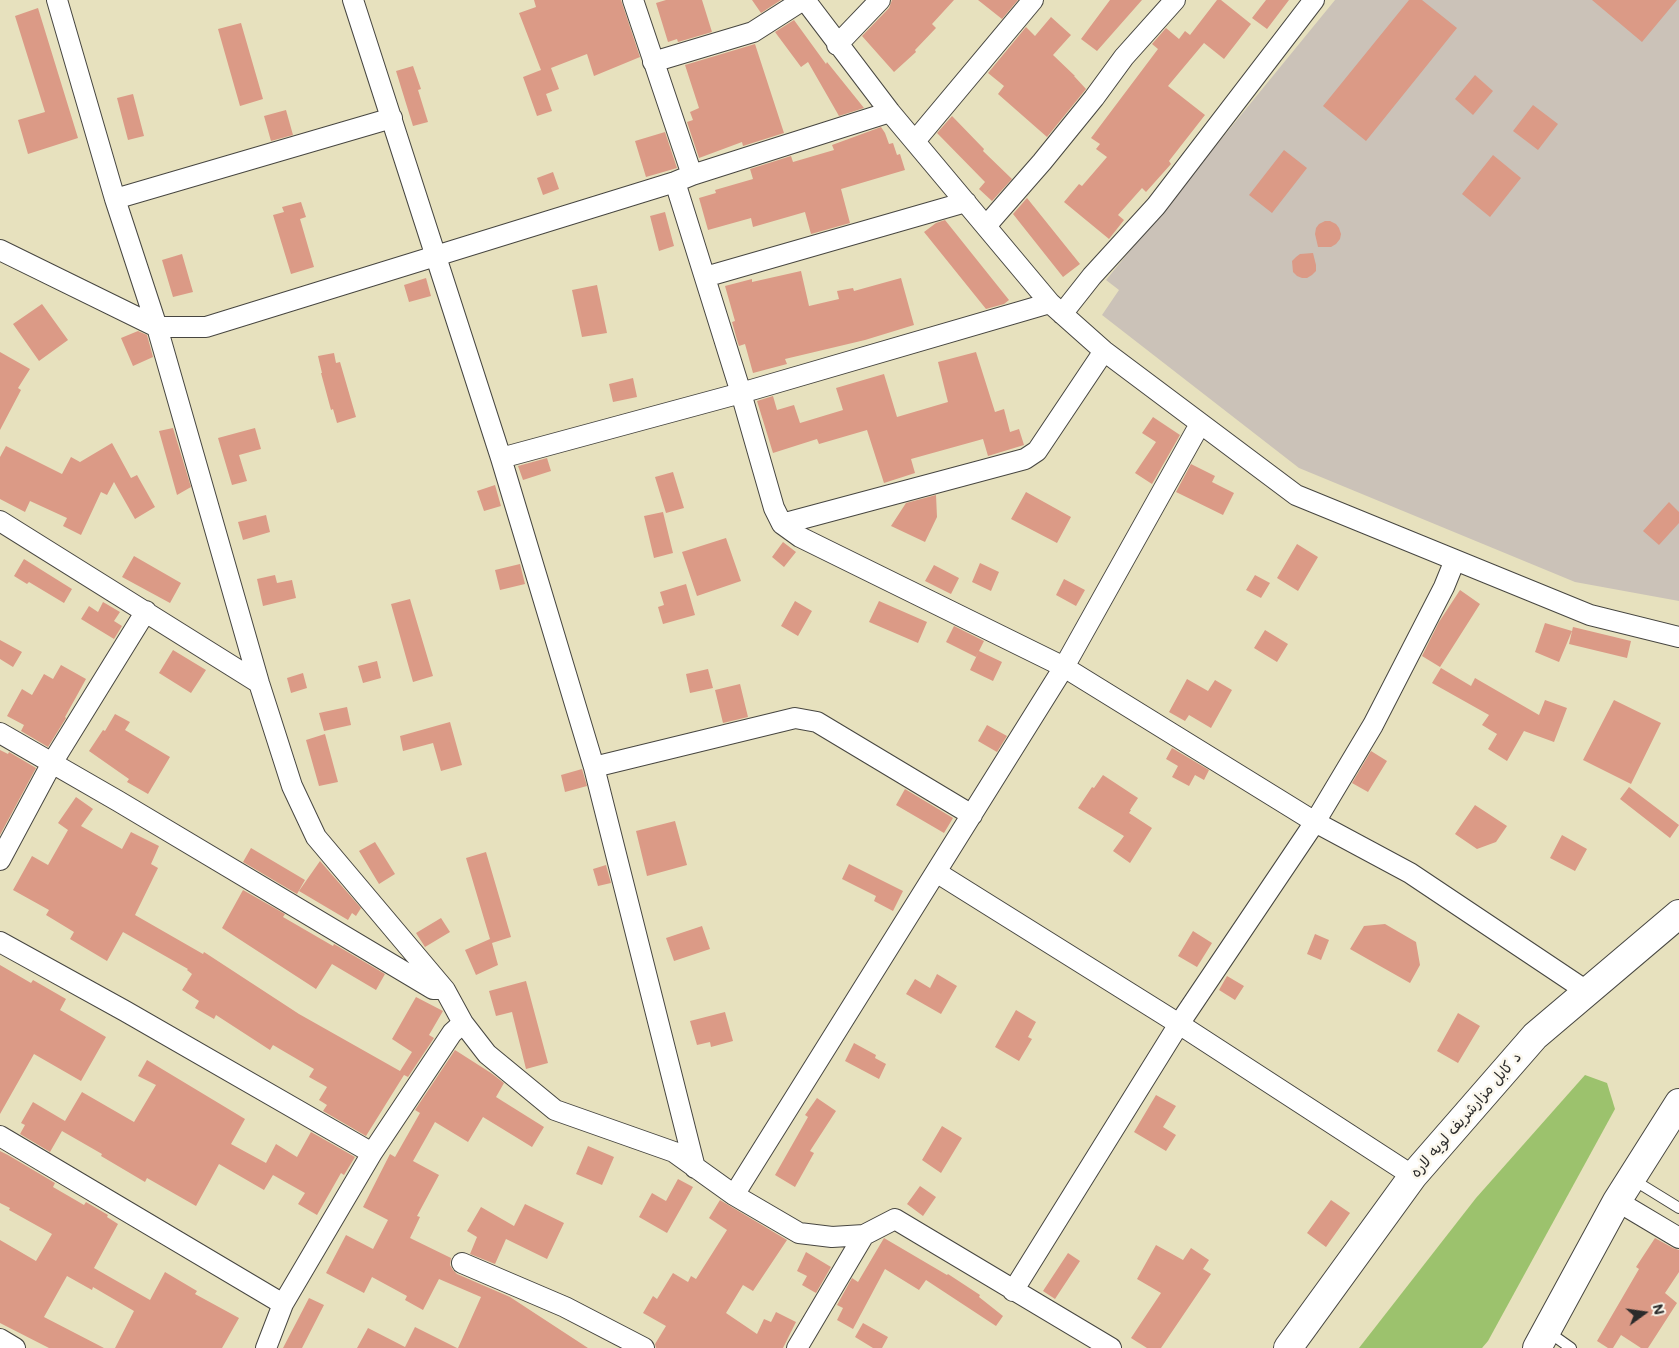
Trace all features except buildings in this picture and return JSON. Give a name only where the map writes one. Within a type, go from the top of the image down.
[{"type":"highway","name":"د کابل مزارشریف لویه لاره","points":[[1288,1348],[1412,1176],[1535,1036],[1679,914]]},
{"type":"highway","points":[[1542,1339],[1624,1190],[1676,1113]]},
{"type":"street","points":[[57,0],[115,199],[157,327],[259,683],[292,786],[316,836],[445,990],[463,1023],[487,1054],[555,1110],[674,1152],[734,1195],[800,1233],[832,1237],[864,1235],[895,1219],[1111,1348]]},
{"type":"street","points":[[353,0],[501,458],[594,767],[695,1168]]},
{"type":"street","points":[[632,0],[654,62],[684,179],[705,277],[774,508],[782,524],[800,537],[1064,667],[1315,822],[1410,873],[1588,992]]},
{"type":"street","points":[[654,62],[753,32],[804,0],[890,112],[1056,308],[1104,351],[1296,494],[1590,616],[1679,637]]},
{"type":"street","points":[[838,45],[880,0]]},
{"type":"street","points":[[915,141],[1033,0]]},
{"type":"street","points":[[986,226],[1048,155],[1124,57],[1175,0]]},
{"type":"street","points":[[501,458],[1056,308],[1092,276],[1156,206],[1314,0]]},
{"type":"street","points":[[0,250],[157,327],[206,327],[684,179],[890,112]]},
{"type":"street","points":[[115,199],[392,118]]},
{"type":"street","points":[[705,277],[966,202]]},
{"type":"street","points":[[782,524],[1025,459],[1037,451],[1104,351]]},
{"type":"street","points":[[734,1195],[1064,667],[1200,424]]},
{"type":"street","points":[[0,521],[259,683]]},
{"type":"street","points":[[1013,1291],[1179,1024],[1315,822],[1373,725],[1444,587],[1455,560]]},
{"type":"street","points":[[0,860],[52,763],[146,611]]},
{"type":"street","points":[[594,767],[795,718],[817,722],[972,815]]},
{"type":"street","points":[[0,734],[433,989],[445,990]]},
{"type":"street","points":[[936,872],[1179,1024],[1412,1176]]},
{"type":"street","points":[[0,942],[125,1011],[372,1153]]},
{"type":"street","points":[[266,1348],[283,1304],[372,1153],[452,1032],[463,1023]]},
{"type":"street","points":[[0,1136],[283,1304]]},
{"type":"street","points":[[1624,1190],[1679,1238]]},
{"type":"street","points":[[797,1348],[864,1235]]},
{"type":"street","points":[[462,1263],[565,1307],[644,1348]]},
{"type":"street","points":[[0,1339],[15,1348]]},
{"type":"lane","points":[[1624,1190],[1679,1208]]},
{"type":"lane","points":[[1542,1339],[1571,1348]]},
{"type":"shaded area","points":[[1335,0],[1679,0],[1679,601],[1575,582],[1299,468],[1102,315],[1119,290],[1106,280]]},
{"type":"green space","points":[[1585,1075],[1607,1083],[1615,1109],[1488,1341],[1482,1348],[1359,1348],[1476,1198]]}]
